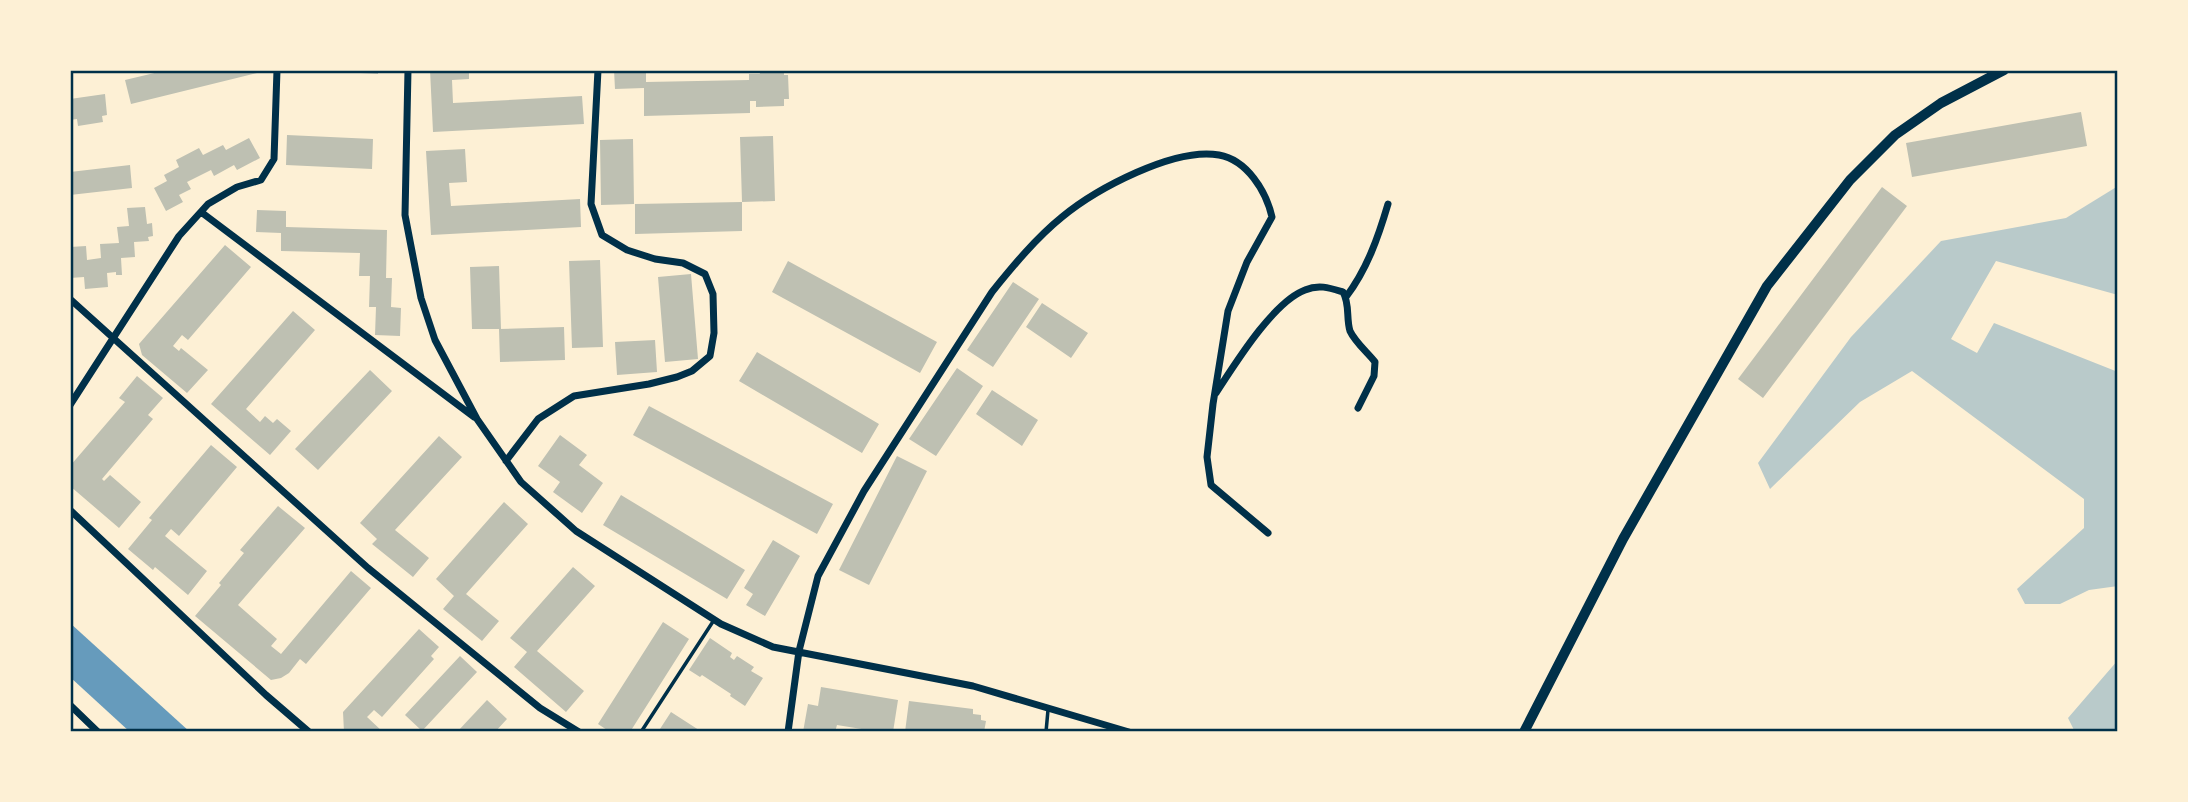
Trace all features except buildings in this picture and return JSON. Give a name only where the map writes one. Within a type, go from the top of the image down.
[{"type":"street","points":[[70,405],[179,236],[208,204],[237,187],[261,180],[274,159],[277,70]]},
{"type":"street","points":[[408,70],[405,215],[421,298],[435,340],[477,419],[521,482],[576,531],[714,620],[773,647],[973,686],[1129,732]]},
{"type":"street","points":[[506,461],[538,419],[574,396],[677,377],[692,371],[710,356],[714,333],[713,294],[705,274],[682,263],[655,259],[627,250],[602,235],[591,204],[598,70]]},
{"type":"street","points":[[1524,732],[1623,539],[1767,286],[1850,180],[1895,135],[1941,103],[2004,70]]},
{"type":"street","points":[[788,732],[799,651],[818,576],[864,491],[992,292],[1014,265],[1061,218],[1094,194],[1149,167],[1195,154],[1222,155],[1248,170],[1268,201],[1272,217],[1247,262],[1228,311],[1207,457],[1211,485],[1268,533]]},
{"type":"street","points":[[1346,297],[1356,285],[1375,247],[1388,204]]},
{"type":"street","points":[[201,212],[477,419]]},
{"type":"street","points":[[1215,395],[1254,339],[1292,297],[1307,289],[1324,286],[1343,292],[1351,333],[1375,362],[1374,376],[1358,408]]},
{"type":"street","points":[[70,299],[368,568],[540,708],[579,732]]},
{"type":"street","points":[[70,510],[266,695],[309,732]]},
{"type":"street","points":[[70,705],[98,732]]},
{"type":"lane","points":[[641,732],[714,620]]},
{"type":"lane","points":[[1046,732],[1049,708]]},
{"type":"shaded area","points":[[2118,186],[2118,295],[1996,261],[1951,339],[1977,353],[1994,323],[2118,372],[2118,586],[2089,590],[2060,604],[2025,604],[2017,589],[2084,528],[2084,499],[1912,371],[1860,402],[1770,489],[1758,463],[1851,337],[1941,241],[2066,218]]},
{"type":"shaded area","points":[[2118,660],[2118,732],[2075,732],[2068,718]]},
{"type":"water","points":[[70,623],[190,732],[130,732],[70,677]]}]
